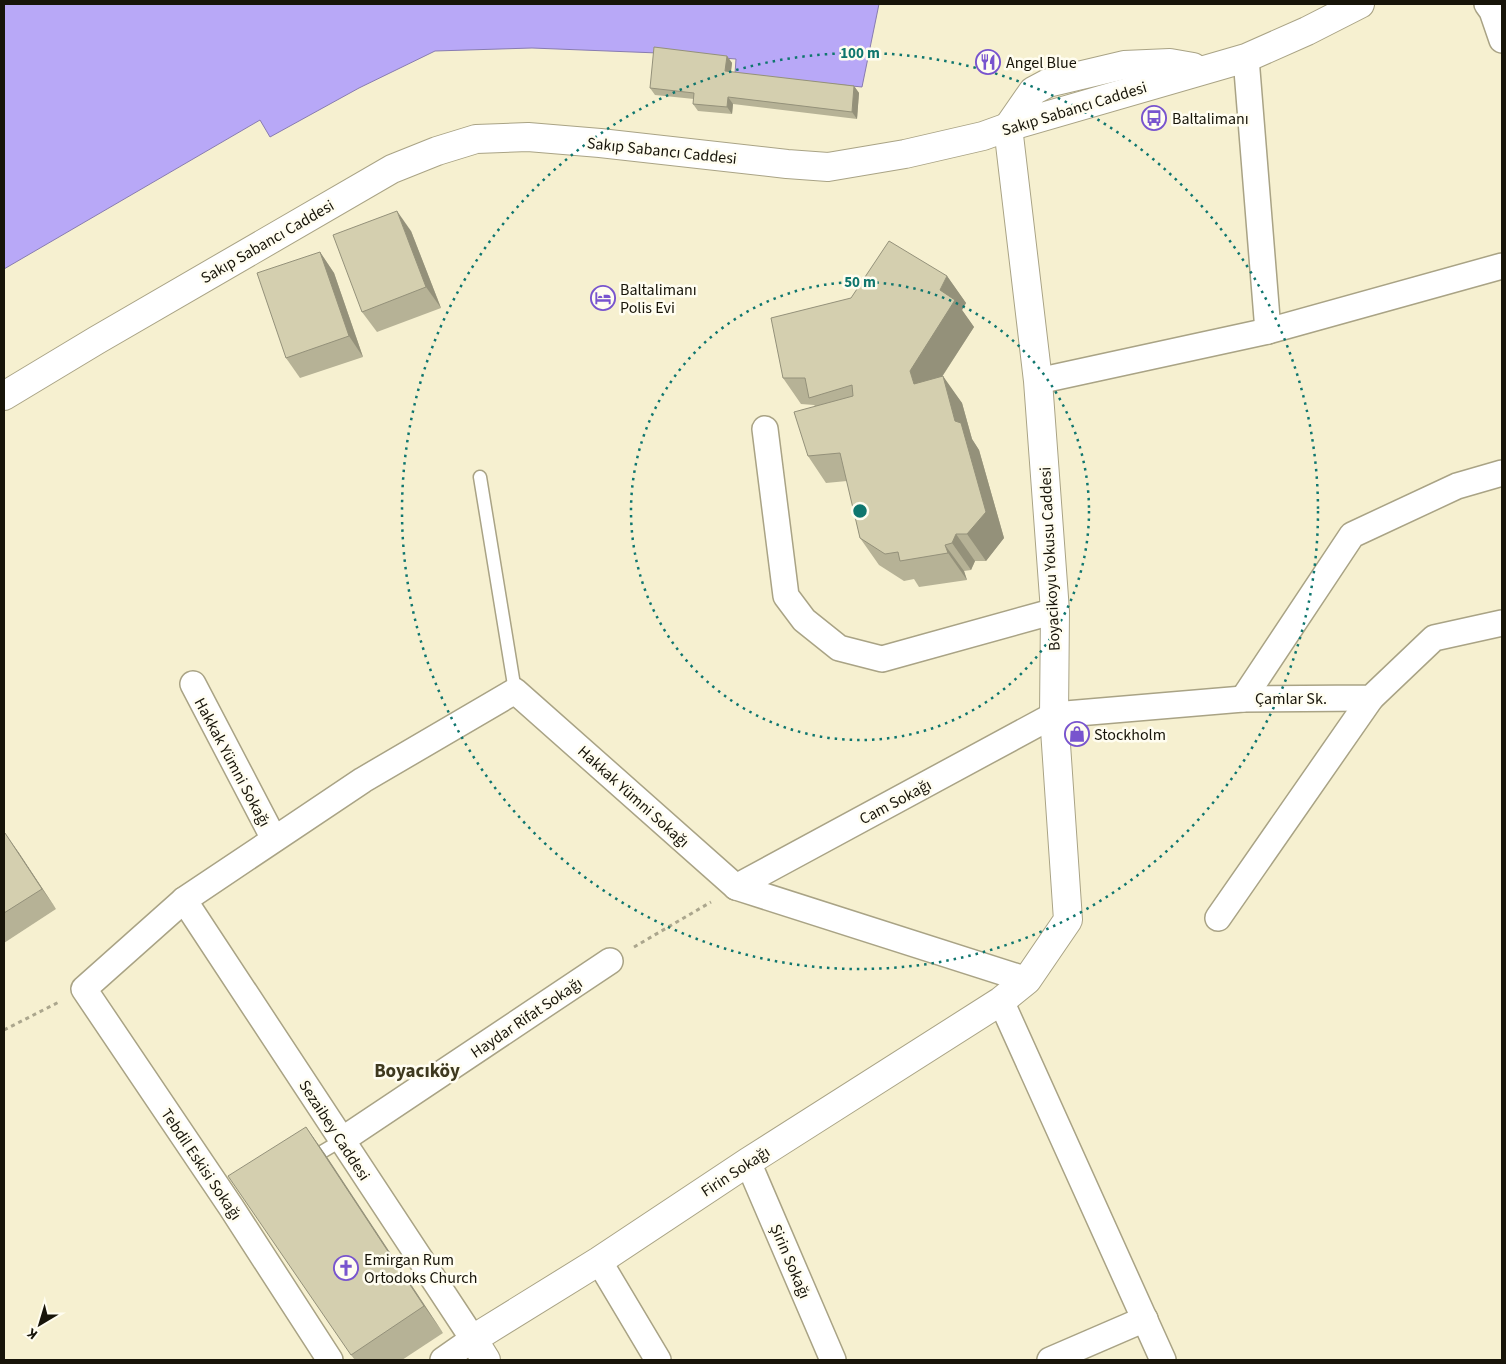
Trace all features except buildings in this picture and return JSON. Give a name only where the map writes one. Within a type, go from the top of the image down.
[{"type":"street","name":"Sakıp Sabancı Caddesi","points":[[4,396],[165,300],[392,169],[437,151],[476,140],[528,138],[608,144],[828,167],[905,154],[983,136],[1008,127],[1246,58],[1307,31],[1360,4]]},
{"type":"street","points":[[1487,4],[1492,12],[1502,40]]},
{"type":"street","points":[[1246,58],[1268,331]]},
{"type":"street","name":"Boyacikoyu Yokusu Caddesi","points":[[1008,127],[1038,381],[1055,611],[1054,715],[1068,920],[1027,980]]},
{"type":"street","points":[[1038,381],[1268,331],[1502,266]]},
{"type":"street","points":[[765,429],[786,596],[804,620],[839,648],[882,659],[1055,611]]},
{"type":"street","points":[[1243,698],[1352,535],[1457,486],[1502,473]]},
{"type":"street","points":[[1218,918],[1371,698],[1434,638],[1502,623]]},
{"type":"street","name":"Hakkak Yümni Sokağı","points":[[193,684],[274,839]]},
{"type":"street","name":"Hakkak Yümni Sokağı","points":[[93,982],[184,900],[363,780],[515,690],[736,887],[1027,980]]},
{"type":"street","name":"Çamlar Sk.","points":[[1054,715],[1243,698],[1371,698]]},
{"type":"street","name":"Cam Sokağı","points":[[736,887],[1054,715]]},
{"type":"street","name":"Sezaibey Caddesi","points":[[184,900],[479,1350]]},
{"type":"street","name":"Haydar Rifat Sokağı","points":[[342,1140],[610,961]]},
{"type":"street","name":"Firin Sokağı","points":[[443,1360],[479,1350],[599,1261],[748,1162],[1001,1001],[1027,980]]},
{"type":"street","name":"Tebdil Eskisi Sokağı","points":[[93,982],[235,1205],[330,1360]]},
{"type":"street","points":[[1001,1001],[1163,1360]]},
{"type":"street","name":"Şirin Sokağı","points":[[748,1162],[833,1360]]},
{"type":"street","points":[[599,1261],[658,1360]]},
{"type":"street","points":[[1050,1360],[1145,1319]]},
{"type":"lane","points":[[480,477],[515,690]]},
{"type":"lane","points":[[299,1166],[342,1140]]},
{"type":"path","points":[[610,961],[736,887]]},
{"type":"path","points":[[4,1030],[93,982]]},
{"type":"shaded area","points":[[4,4],[879,4],[862,87],[735,74],[736,59],[658,53],[532,48],[435,51],[359,88],[270,137],[260,120],[4,269]]},
{"type":"place","name":"Angel Blue","points":[[988,62]]},
{"type":"place","name":"Baltalimanı","points":[[1154,118]]},
{"type":"place","name":"Baltalimanı Polis Evi","points":[[603,298]]},
{"type":"place","name":"Stockholm","points":[[1077,734]]},
{"type":"place","name":"Emirgan Rum Ortodoks Church","points":[[346,1268]]},
{"type":"district","name":"Boyacıköy","points":[[417,1070]]}]
